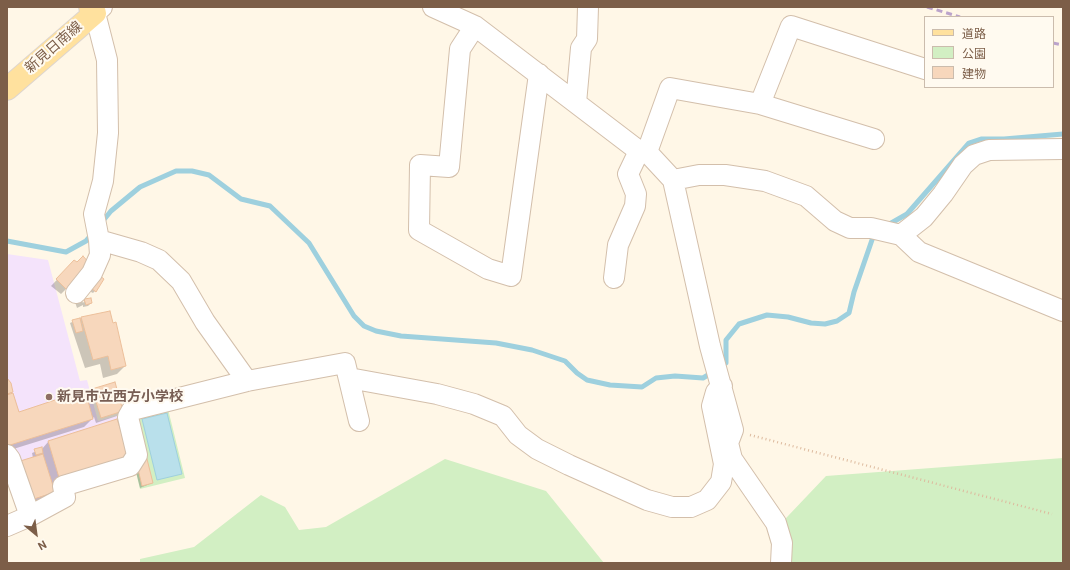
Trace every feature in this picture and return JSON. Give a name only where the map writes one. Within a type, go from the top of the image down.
[{"type":"main road","name":"新見日南線","points":[[7,89],[96,9]]},
{"type":"street","points":[[349,378],[437,394],[474,404],[503,416],[518,435],[537,449],[647,500],[672,507],[691,507],[707,500],[721,482],[728,463],[728,444],[733,430],[710,346],[673,180],[643,151],[576,103],[475,26],[433,7]]},
{"type":"street","points":[[576,103],[581,48],[587,39],[588,7]]},
{"type":"street","points":[[76,293],[92,273],[100,255],[94,214],[103,181],[108,133],[107,60],[96,9]]},
{"type":"street","points":[[475,26],[460,49],[449,167],[420,165],[418,230],[488,269],[511,276],[539,74]]},
{"type":"street","points":[[760,104],[790,26],[924,69]]},
{"type":"street","points":[[614,278],[618,245],[635,206],[636,194],[628,174],[643,151],[670,88],[760,104],[874,139]]},
{"type":"street","points":[[898,234],[924,217],[943,194],[963,165],[974,155],[989,150],[1063,149]]},
{"type":"street","points":[[673,180],[699,175],[725,175],[765,181],[806,196],[835,221],[850,228],[871,228],[898,234],[919,252],[1063,311]]},
{"type":"street","points":[[98,240],[141,252],[159,260],[181,280],[205,322],[247,381]]},
{"type":"street","points":[[7,526],[30,516],[65,497],[63,486],[130,466],[137,456],[128,418],[132,410],[247,381],[345,363],[359,421]]},
{"type":"street","points":[[722,386],[716,392],[712,406],[728,463],[776,523],[782,543],[781,563]]},
{"type":"street","points":[[7,455],[10,459],[30,516]]},
{"type":"path","points":[[733,430],[1052,514]]},
{"type":"shaded area","name":"新見市立西方小学校","points":[[7,254],[48,260],[80,381],[87,380],[98,421],[123,414],[132,455],[31,508],[7,451]]},
{"type":"green space","name":"新見市立西方小学校","points":[[168,409],[185,478],[140,489],[135,468],[137,417]]},
{"type":"green space","points":[[1063,458],[1063,563],[776,563],[769,536],[826,476]]},
{"type":"green space","points":[[445,459],[546,491],[604,563],[140,563],[140,559],[194,547],[261,495],[285,507],[299,530],[326,527]]},
{"type":"water","points":[[167,413],[182,474],[157,480],[142,419]]},
{"type":"building","points":[[83,256],[90,264],[67,290],[56,279],[74,260],[77,262]]},
{"type":"building","points":[[99,275],[104,279],[96,292],[91,288]]},
{"type":"building","points":[[91,298],[92,303],[86,305],[84,299]]},
{"type":"building","points":[[110,311],[113,323],[116,322],[126,366],[111,370],[108,356],[93,360],[81,317]]},
{"type":"building","points":[[80,318],[83,331],[76,333],[72,320]]},
{"type":"building","points":[[7,378],[11,383],[13,392],[7,394]]},
{"type":"building","points":[[115,382],[123,411],[101,418],[92,389]]},
{"type":"building","points":[[85,390],[93,419],[7,446],[7,395],[13,393],[19,412]]},
{"type":"building","points":[[117,419],[130,458],[60,481],[48,441]]},
{"type":"building","points":[[42,447],[43,453],[36,455],[34,449]]},
{"type":"building","points":[[43,454],[55,492],[31,500],[17,462]]},
{"type":"building","points":[[146,455],[153,483],[142,486],[137,465]]},
{"type":"waterway","points":[[886,226],[907,214],[969,143],[981,139],[1004,139],[1063,134]]},
{"type":"waterway","points":[[102,222],[111,211],[140,187],[176,171],[192,171],[209,175],[241,199],[270,206],[309,243],[354,316],[364,326],[376,331],[401,336],[496,343],[532,350],[565,361],[577,373],[587,380],[610,385],[642,387],[656,378],[675,376],[703,378],[713,372]]},
{"type":"waterway","points":[[7,241],[66,252],[86,241],[93,233]]},
{"type":"waterway","points":[[720,367],[726,363],[726,340],[739,324],[767,315],[788,317],[811,323],[825,324],[837,321],[849,313],[854,292],[873,237],[876,235]]},
{"type":"railway","points":[[927,7],[957,16]]},
{"type":"railway","points":[[1054,43],[1063,45]]},
{"type":"place","name":"新見市立西方小学校","points":[[49,397]]}]
